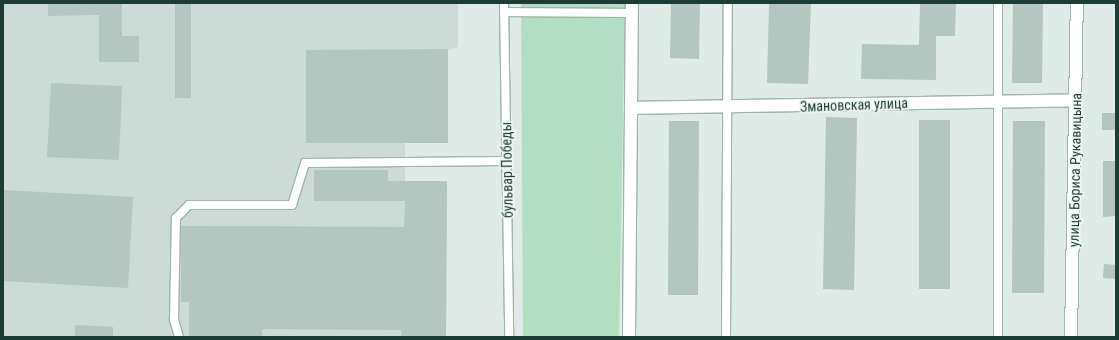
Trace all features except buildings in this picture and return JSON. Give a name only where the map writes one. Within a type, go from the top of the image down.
[{"type":"street","name":"улица Бориса Рукавицына","points":[[1071,337],[1077,3]]},
{"type":"street","points":[[629,337],[632,8]]},
{"type":"street","name":"Змановская улица","points":[[631,108],[726,108],[1076,100]]},
{"type":"lane","name":"бульвар Победы","points":[[504,3],[510,337]]},
{"type":"lane","points":[[726,337],[726,108],[728,3]]},
{"type":"lane","points":[[998,3],[998,337]]},
{"type":"lane","points":[[504,12],[632,8]]},
{"type":"lane","points":[[179,337],[174,319],[176,218],[189,206],[292,206],[305,163],[507,161]]},
{"type":"shaded area","points":[[3,3],[458,3],[458,47],[448,50],[405,143],[405,181],[447,181],[446,337],[3,337]]},
{"type":"green space","points":[[521,3],[625,3],[619,337],[523,337]]}]
